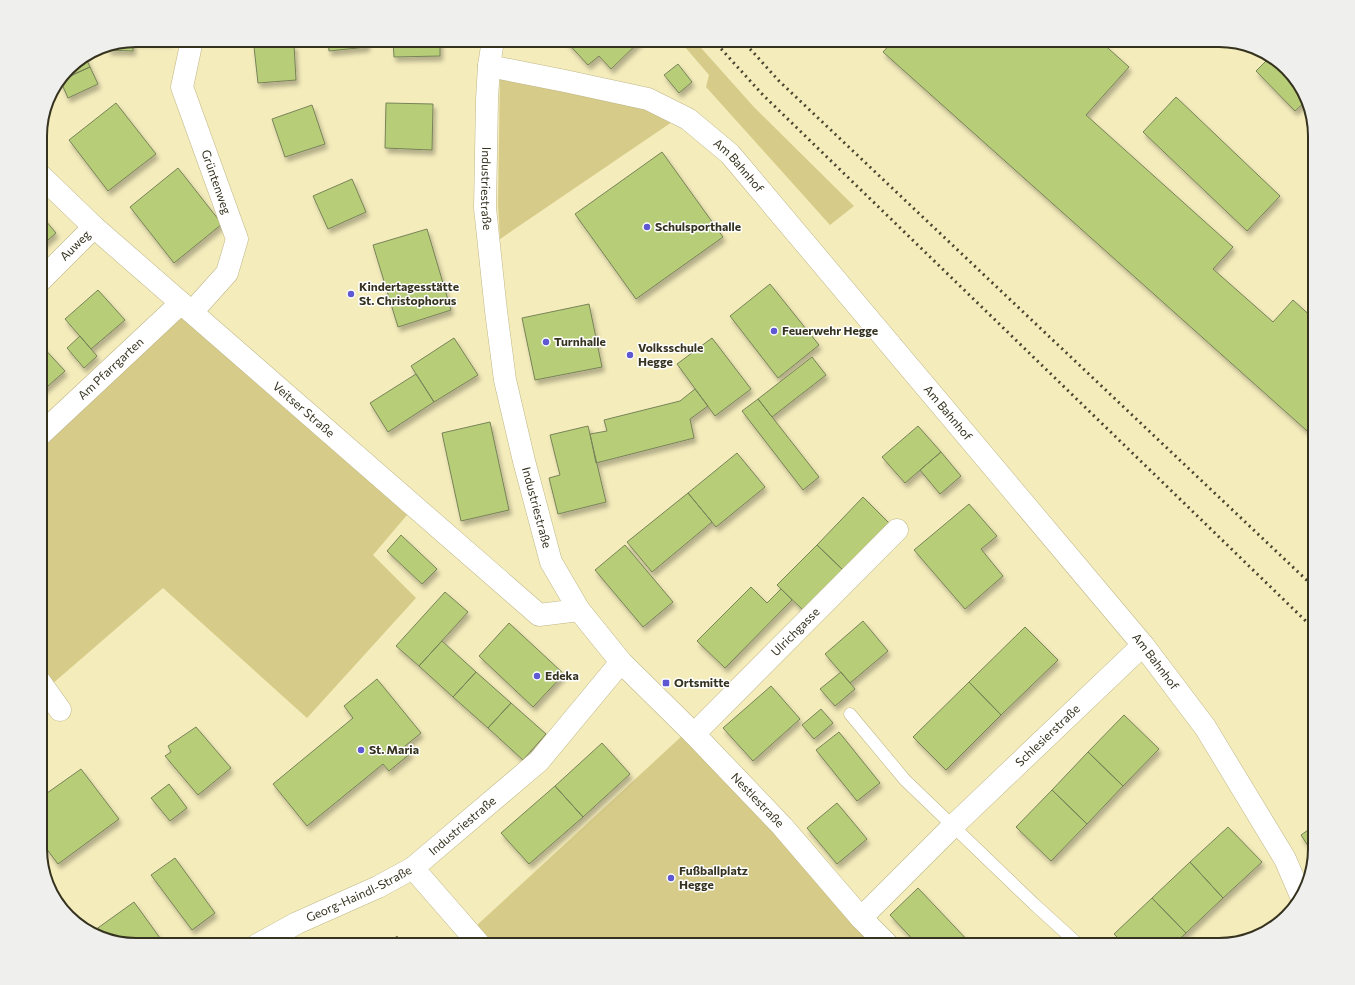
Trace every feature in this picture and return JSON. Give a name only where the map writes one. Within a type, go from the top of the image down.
[{"type":"street","name":"Grüntenweg","points":[[186,307],[228,273],[237,239],[182,87],[191,47]]},
{"type":"street","name":"Industriestraße","points":[[413,868],[539,761],[621,662],[579,610],[551,562],[524,461],[505,380],[485,208],[487,98],[492,47]]},
{"type":"street","name":"Am Bahnhof","points":[[489,66],[648,99],[688,119],[730,154],[1143,645],[1205,728],[1285,859],[1298,889]]},
{"type":"street","name":"Veitser Straße","points":[[47,182],[94,227],[539,616],[579,610]]},
{"type":"street","name":"Auweg","points":[[47,274],[94,227]]},
{"type":"street","name":"Am Pfarrgarten","points":[[47,429],[186,307]]},
{"type":"street","name":"Ulrichgasse","points":[[694,734],[897,530]]},
{"type":"street","name":"Schlesierstraße","points":[[861,918],[953,826],[1143,645]]},
{"type":"street","name":"Nestlestraße","points":[[621,662],[694,734],[782,826],[861,918],[881,938]]},
{"type":"street","points":[[47,692],[60,710]]},
{"type":"street","name":"Georg-Haindl-Straße","points":[[270,938],[297,924],[378,887],[413,868],[474,938]]},
{"type":"lane","points":[[850,714],[905,780],[1034,904],[1072,938]]},
{"type":"shaded area","points":[[685,47],[700,47],[753,106],[854,206],[830,225],[706,87],[709,75]]},
{"type":"shaded area","points":[[500,75],[643,109],[672,122],[500,239],[498,204]]},
{"type":"shaded area","points":[[178,315],[407,515],[373,555],[416,598],[307,718],[163,588],[51,685],[47,680],[47,437]]},
{"type":"shaded area","name":"Fußballplatz Hegge","points":[[683,735],[776,833],[868,938],[485,938],[475,927]]},
{"type":"building","points":[[133,47],[133,51],[112,50]]},
{"type":"building","points":[[254,47],[294,47],[296,80],[258,83]]},
{"type":"building","points":[[329,47],[367,47],[329,51]]},
{"type":"building","points":[[393,47],[440,47],[440,56],[394,57]]},
{"type":"building","points":[[571,47],[634,47],[611,69],[599,56],[588,65]]},
{"type":"building","points":[[888,47],[1107,47],[1129,67],[1086,115],[1233,247],[1213,269],[1273,322],[1293,300],[1308,314],[1308,432],[883,52]]},
{"type":"building","points":[[1266,61],[1273,65],[1286,77],[1302,105],[1295,111],[1256,71]]},
{"type":"building","points":[[88,62],[90,67],[69,77]]},
{"type":"building","points":[[678,64],[692,82],[679,93],[664,75]]},
{"type":"building","points":[[90,67],[98,84],[68,98],[63,86],[71,75]]},
{"type":"building","points":[[1176,97],[1280,196],[1247,231],[1143,132]]},
{"type":"building","points":[[116,103],[156,154],[108,191],[69,140]]},
{"type":"building","points":[[386,103],[433,104],[432,150],[385,148]]},
{"type":"building","points":[[312,105],[325,144],[285,157],[272,119]]},
{"type":"building","points":[[662,152],[723,237],[636,299],[575,214]]},
{"type":"building","points":[[178,168],[222,224],[174,263],[130,207]]},
{"type":"building","points":[[352,179],[366,212],[328,229],[313,196]]},
{"type":"building","points":[[47,222],[56,233],[47,241]]},
{"type":"building","points":[[427,229],[451,310],[398,327],[373,245]]},
{"type":"building","name":"Feuerwehr Hegge","points":[[770,284],[819,345],[778,378],[730,316]]},
{"type":"building","points":[[98,290],[125,320],[91,349],[65,319]]},
{"type":"building","points":[[589,304],[602,367],[535,380],[522,318]]},
{"type":"building","points":[[80,336],[97,356],[84,368],[67,348]]},
{"type":"building","points":[[454,338],[478,375],[434,402],[411,366]]},
{"type":"building","points":[[712,338],[751,389],[715,416],[677,364]]},
{"type":"building","points":[[47,352],[65,371],[47,387]]},
{"type":"building","points":[[812,357],[826,375],[772,417],[758,399]]},
{"type":"building","points":[[416,374],[434,402],[388,432],[370,403]]},
{"type":"building","points":[[695,389],[708,406],[690,419],[694,438],[596,463],[590,434],[607,431],[604,420],[680,401]]},
{"type":"building","points":[[758,399],[819,477],[803,490],[742,411]]},
{"type":"building","points":[[490,422],[509,510],[461,521],[442,433]]},
{"type":"building","points":[[588,426],[606,502],[558,514],[549,478],[560,475],[550,435]]},
{"type":"building","points":[[918,426],[941,452],[905,483],[882,457]]},
{"type":"building","points":[[941,452],[961,476],[940,494],[920,470]]},
{"type":"building","points":[[737,453],[765,487],[716,527],[688,493]]},
{"type":"building","points":[[688,493],[712,522],[652,572],[627,542]]},
{"type":"building","points":[[863,497],[890,524],[844,571],[817,545]]},
{"type":"building","points":[[969,504],[997,536],[981,549],[1003,576],[965,609],[914,550]]},
{"type":"building","points":[[401,535],[437,569],[422,584],[387,551]]},
{"type":"building","points":[[625,545],[673,602],[643,627],[595,570]]},
{"type":"building","points":[[817,545],[844,571],[805,612],[777,585]]},
{"type":"building","points":[[751,587],[767,603],[781,589],[792,600],[725,668],[697,641]]},
{"type":"building","points":[[445,592],[468,612],[419,666],[396,646]]},
{"type":"building","points":[[863,621],[888,651],[850,683],[825,654]]},
{"type":"building","points":[[509,623],[564,674],[533,707],[479,656]]},
{"type":"building","points":[[1025,627],[1058,660],[1001,715],[969,682]]},
{"type":"building","points":[[442,641],[476,672],[453,697],[419,666]]},
{"type":"building","points":[[476,672],[511,703],[488,728],[453,697]]},
{"type":"building","points":[[841,672],[855,689],[835,706],[820,689]]},
{"type":"building","name":"St. Maria","points":[[377,679],[421,733],[405,746],[411,753],[389,771],[383,764],[307,826],[273,784],[353,718],[344,706]]},
{"type":"building","points":[[969,682],[1001,715],[946,770],[913,737]]},
{"type":"building","points":[[771,686],[800,719],[753,761],[723,728]]},
{"type":"building","points":[[511,703],[546,734],[523,760],[488,728]]},
{"type":"building","points":[[821,709],[833,723],[814,739],[802,725]]},
{"type":"building","points":[[1124,715],[1159,749],[1123,786],[1088,752]]},
{"type":"building","points":[[196,727],[231,768],[198,795],[165,756],[171,752],[168,746]]},
{"type":"building","points":[[839,732],[880,783],[857,801],[816,750]]},
{"type":"building","points":[[602,743],[630,774],[583,817],[555,786]]},
{"type":"building","points":[[1088,752],[1123,786],[1087,824],[1052,790]]},
{"type":"building","points":[[81,769],[119,819],[58,864],[47,849],[47,793]]},
{"type":"building","points":[[169,784],[187,808],[170,821],[151,798]]},
{"type":"building","points":[[555,786],[583,817],[529,864],[501,833]]},
{"type":"building","points":[[1052,790],[1087,824],[1051,861],[1016,827]]},
{"type":"building","points":[[837,803],[867,839],[837,864],[807,828]]},
{"type":"building","points":[[1228,827],[1262,862],[1223,898],[1190,862]]},
{"type":"building","points":[[1308,830],[1308,846],[1301,835]]},
{"type":"building","points":[[175,858],[215,913],[192,930],[151,875]]},
{"type":"building","points":[[1190,862],[1223,898],[1186,933],[1152,898]]},
{"type":"building","points":[[918,888],[965,938],[911,938],[890,915]]},
{"type":"building","points":[[1152,898],[1186,933],[1181,938],[1118,938],[1114,934]]},
{"type":"building","points":[[134,902],[160,938],[124,937],[113,935],[97,929]]},
{"type":"railway","points":[[719,47],[763,95],[1308,623]]},
{"type":"railway","points":[[748,47],[779,81],[1308,581]]},
{"type":"place","name":"Schulsporthalle","points":[[647,227]]},
{"type":"place","name":"Kindertagesstätte St. Christophorus","points":[[351,294]]},
{"type":"place","name":"Feuerwehr Hegge","points":[[774,331]]},
{"type":"place","name":"Turnhalle","points":[[546,342]]},
{"type":"place","name":"Volksschule Hegge","points":[[630,355]]},
{"type":"place","name":"Edeka","points":[[537,676]]},
{"type":"place","name":"Ortsmitte","points":[[666,683]]},
{"type":"place","name":"St. Maria","points":[[361,750]]},
{"type":"place","name":"Fußballplatz Hegge","points":[[671,878]]}]
